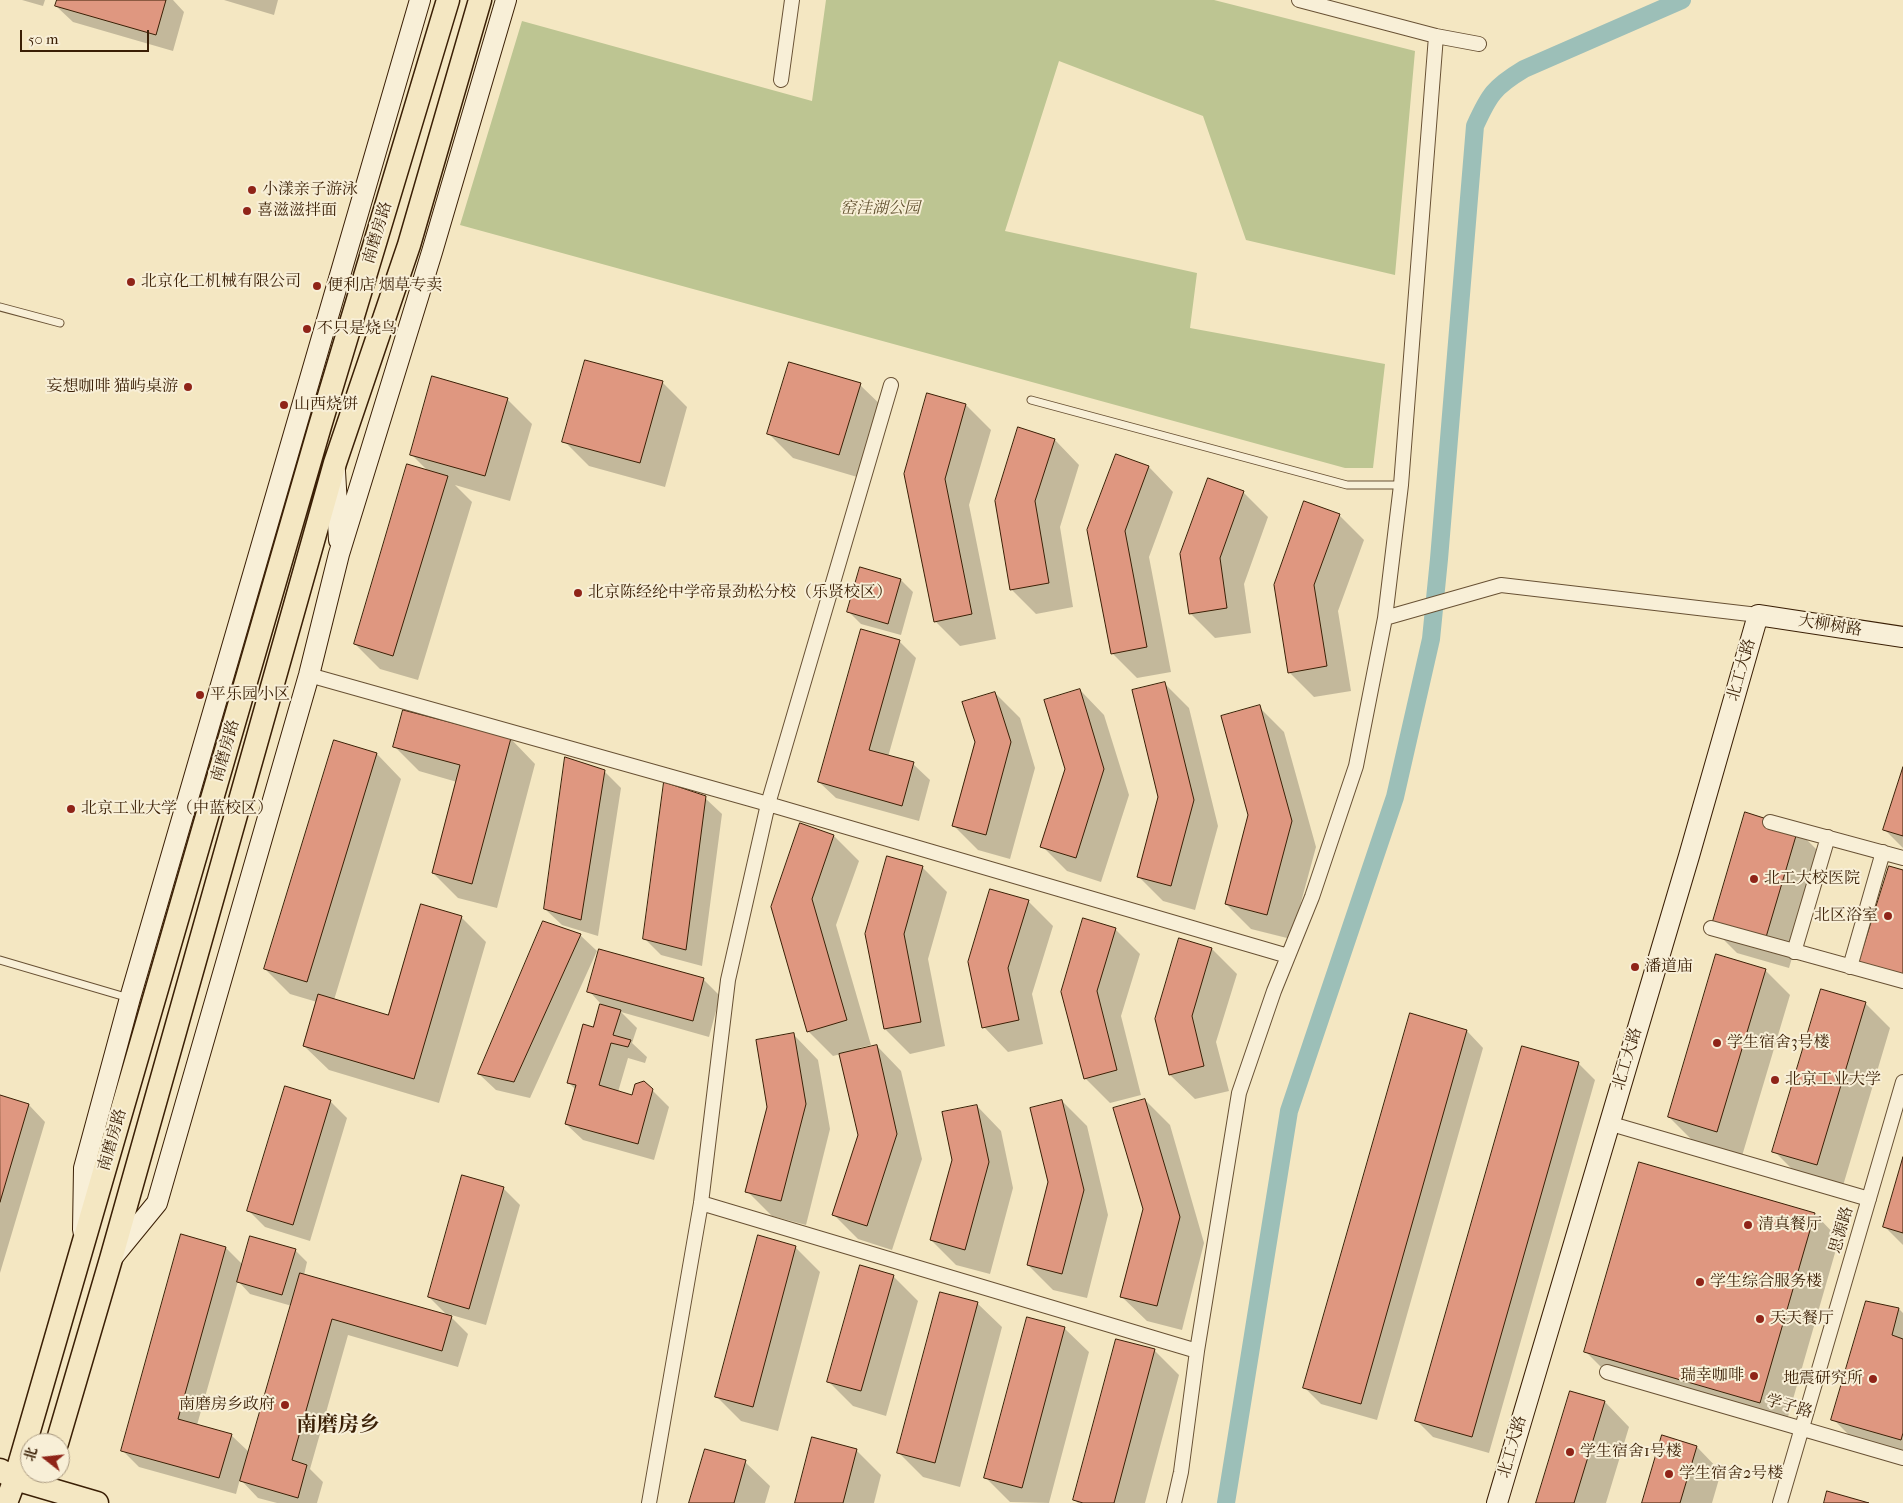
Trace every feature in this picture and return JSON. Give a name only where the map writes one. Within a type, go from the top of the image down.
[{"type":"main road","name":"南磨房路","points":[[6,1503],[8,1474],[82,1247],[320,426],[448,0]]},
{"type":"main road","name":"南磨房路","points":[[60,1433],[111,1259],[335,462],[409,245],[480,0]]},
{"type":"main road","points":[[8,1474],[44,1488],[97,1503]]},
{"type":"street","points":[[82,1247],[84,1168],[130,998],[420,0]]},
{"type":"street","points":[[111,1259],[157,1204],[309,675],[339,554],[432,252],[506,0]]},
{"type":"street","points":[[781,80],[792,0]]},
{"type":"street","points":[[1299,0],[1436,36],[1479,44]]},
{"type":"street","points":[[1174,1503],[1181,1472],[1197,1351],[1239,1093],[1274,990],[1312,898],[1356,766],[1385,618],[1401,485],[1436,36]]},
{"type":"street","points":[[649,1503],[701,1203],[728,980],[768,804],[891,385]]},
{"type":"street","points":[[268,528],[320,426]]},
{"type":"street","points":[[335,462],[339,554]]},
{"type":"street","points":[[1385,618],[1501,585],[1758,614]]},
{"type":"street","name":"大柳树路","points":[[1758,614],[1903,636]]},
{"type":"street","name":"北工大路","points":[[1497,1503],[1608,1123],[1689,856],[1758,614]]},
{"type":"street","points":[[309,675],[768,804],[1288,956]]},
{"type":"street","points":[[1770,822],[1903,858]]},
{"type":"street","points":[[1794,952],[1828,837]]},
{"type":"street","points":[[1850,967],[1883,852]]},
{"type":"street","points":[[1711,928],[1903,981]]},
{"type":"street","name":"思源路","points":[[1780,1503],[1903,1082]]},
{"type":"street","points":[[1608,1123],[1869,1199]]},
{"type":"street","points":[[701,1203],[1197,1351]]},
{"type":"street","name":"学子路","points":[[1607,1372],[1903,1458]]},
{"type":"lane","points":[[0,307],[60,323]]},
{"type":"lane","points":[[1031,400],[1347,485],[1401,485]]},
{"type":"lane","points":[[0,960],[130,998]]},
{"type":"green space","name":"窑洼湖公园","points":[[826,0],[1214,0],[1415,51],[1395,275],[1246,240],[1203,116],[1059,61],[1005,231],[1197,273],[1190,328],[1385,364],[1373,468],[1345,468],[460,225],[522,21],[812,101]]},
{"type":"building","points":[[57,0],[166,0],[156,35],[55,6]]},
{"type":"building","points":[[585,360],[663,381],[640,463],[562,442]]},
{"type":"building","points":[[789,362],[861,383],[839,455],[767,434]]},
{"type":"building","points":[[432,376],[508,398],[485,476],[410,455]]},
{"type":"building","points":[[927,393],[966,404],[945,479],[972,614],[934,622],[904,474]]},
{"type":"building","points":[[1018,427],[1055,439],[1035,501],[1049,583],[1010,590],[995,501]]},
{"type":"building","points":[[1116,454],[1149,466],[1125,531],[1147,647],[1111,654],[1087,530]]},
{"type":"building","points":[[407,464],[448,476],[393,656],[354,644]]},
{"type":"building","points":[[1208,478],[1244,491],[1220,558],[1227,608],[1189,614],[1180,554]]},
{"type":"building","points":[[1304,501],[1340,514],[1314,585],[1327,666],[1288,673],[1274,585]]},
{"type":"building","points":[[860,567],[901,579],[888,624],[847,612]]},
{"type":"building","points":[[861,629],[900,640],[869,750],[914,762],[902,806],[818,782]]},
{"type":"building","points":[[1165,682],[1194,800],[1171,886],[1137,877],[1158,797],[1132,690]]},
{"type":"building","points":[[1080,689],[1104,769],[1076,858],[1040,847],[1065,769],[1044,700]]},
{"type":"building","points":[[995,692],[1011,742],[986,835],[952,826],[975,742],[962,702]]},
{"type":"building","points":[[1260,705],[1292,821],[1267,915],[1225,904],[1248,815],[1221,716]]},
{"type":"building","points":[[403,710],[511,738],[472,884],[432,873],[460,765],[393,747]]},
{"type":"building","points":[[334,740],[377,753],[307,982],[264,969]]},
{"type":"building","points":[[565,757],[605,770],[581,920],[544,909]]},
{"type":"building","points":[[1903,767],[1903,836],[1883,830]]},
{"type":"building","points":[[664,782],[706,796],[686,950],[643,939]]},
{"type":"building","name":"北工大校医院","points":[[1745,812],[1798,829],[1764,944],[1711,928]]},
{"type":"building","points":[[800,823],[834,835],[812,899],[847,1020],[807,1032],[771,907]]},
{"type":"building","points":[[887,856],[923,866],[904,934],[921,1022],[884,1029],[865,934]]},
{"type":"building","name":"北区浴室","points":[[1889,866],[1903,870],[1903,974],[1859,962]]},
{"type":"building","points":[[990,889],[1029,900],[1008,968],[1019,1020],[982,1028],[968,962]]},
{"type":"building","points":[[421,904],[462,916],[414,1079],[303,1046],[318,994],[388,1015]]},
{"type":"building","points":[[1083,918],[1116,928],[1097,991],[1117,1070],[1084,1079],[1061,992]]},
{"type":"building","points":[[543,921],[581,934],[514,1082],[478,1074]]},
{"type":"building","points":[[1179,938],[1212,948],[1192,1016],[1204,1066],[1169,1075],[1155,1019]]},
{"type":"building","points":[[599,949],[704,978],[693,1021],[587,992]]},
{"type":"building","name":"学生宿舍3号楼","points":[[1716,954],[1766,969],[1717,1132],[1668,1117]]},
{"type":"building","points":[[1821,989],[1866,1002],[1817,1165],[1772,1152]]},
{"type":"building","points":[[600,1004],[621,1010],[613,1035],[631,1040],[628,1047],[611,1043],[599,1085],[632,1095],[635,1084],[644,1081],[653,1089],[638,1144],[565,1124],[576,1085],[567,1083],[583,1024],[593,1027]]},
{"type":"building","points":[[1410,1013],[1467,1030],[1361,1404],[1303,1388]]},
{"type":"building","points":[[794,1033],[806,1104],[781,1201],[745,1192],[767,1107],[756,1040]]},
{"type":"building","points":[[877,1045],[897,1134],[867,1226],[832,1215],[858,1135],[839,1054]]},
{"type":"building","points":[[1522,1046],[1579,1062],[1472,1437],[1415,1421]]},
{"type":"building","points":[[285,1086],[331,1100],[293,1225],[247,1211]]},
{"type":"building","points":[[0,1095],[29,1104],[0,1202]]},
{"type":"building","points":[[1145,1099],[1180,1217],[1157,1306],[1120,1297],[1143,1209],[1113,1108]]},
{"type":"building","points":[[1062,1100],[1084,1190],[1062,1274],[1027,1265],[1048,1182],[1030,1108]]},
{"type":"building","points":[[977,1105],[989,1162],[965,1250],[930,1240],[952,1160],[942,1112]]},
{"type":"building","points":[[1903,1157],[1903,1233],[1883,1227]]},
{"type":"building","name":"学生综合服务楼","points":[[1639,1162],[1815,1213],[1760,1403],[1584,1352]]},
{"type":"building","points":[[462,1175],[504,1187],[469,1309],[428,1297]]},
{"type":"building","points":[[181,1234],[226,1247],[178,1419],[232,1434],[219,1478],[121,1451]]},
{"type":"building","points":[[758,1235],[796,1246],[753,1407],[715,1397]]},
{"type":"building","points":[[250,1236],[296,1249],[282,1295],[237,1282]]},
{"type":"building","points":[[860,1265],[894,1275],[861,1391],[827,1382]]},
{"type":"building","name":"南磨房乡政府","points":[[300,1273],[452,1316],[442,1351],[332,1319],[292,1460],[307,1465],[298,1498],[240,1481]]},
{"type":"building","points":[[940,1292],[978,1302],[935,1463],[897,1453]]},
{"type":"building","name":"地震研究所","points":[[1866,1301],[1899,1308],[1892,1335],[1903,1339],[1903,1433],[1901,1440],[1831,1420]]},
{"type":"building","points":[[1027,1317],[1065,1327],[1022,1488],[984,1478]]},
{"type":"building","points":[[1116,1339],[1155,1349],[1114,1503],[1083,1503],[1073,1500]]},
{"type":"building","name":"学生宿舍1号楼","points":[[1570,1391],[1605,1401],[1574,1503],[1536,1503]]},
{"type":"building","name":"学生宿舍2号楼","points":[[1662,1435],[1697,1446],[1680,1503],[1642,1503]]},
{"type":"building","points":[[812,1437],[857,1449],[843,1503],[795,1503]]},
{"type":"building","points":[[705,1449],[746,1460],[734,1503],[689,1503]]},
{"type":"building","points":[[1827,1491],[1869,1503],[1824,1503]]},
{"type":"waterway","points":[[1226,1503],[1289,1111],[1395,797],[1431,639],[1475,126],[1484,107],[1499,87],[1524,69],[1682,0]]},
{"type":"place","name":"小漾亲子游泳","points":[[252,190]]},
{"type":"place","name":"喜滋滋拌面","points":[[247,211]]},
{"type":"place","name":"北京化工机械有限公司","points":[[131,282]]},
{"type":"place","name":"便利店 烟草专卖","points":[[317,286]]},
{"type":"place","name":"不只是烧鸟","points":[[307,329]]},
{"type":"place","name":"妄想咖啡 猫屿桌游","points":[[188,387]]},
{"type":"place","name":"山西烧饼","points":[[284,405]]},
{"type":"place","name":"北京陈经纶中学帝景劲松分校（乐贤校区）","points":[[578,593]]},
{"type":"place","name":"平乐园小区","points":[[200,695]]},
{"type":"place","name":"北京工业大学（中蓝校区）","points":[[71,809]]},
{"type":"place","name":"北工大校医院","points":[[1754,879]]},
{"type":"place","name":"北区浴室","points":[[1888,916]]},
{"type":"place","name":"潘道庙","points":[[1635,967]]},
{"type":"place","name":"学生宿舍3号楼","points":[[1717,1043]]},
{"type":"place","name":"北京工业大学","points":[[1775,1080]]},
{"type":"place","name":"清真餐厅","points":[[1748,1225]]},
{"type":"place","name":"学生综合服务楼","points":[[1700,1282]]},
{"type":"place","name":"天天餐厅","points":[[1760,1319]]},
{"type":"place","name":"瑞幸咖啡","points":[[1754,1376]]},
{"type":"place","name":"地震研究所","points":[[1873,1379]]},
{"type":"place","name":"南磨房乡政府","points":[[285,1405]]},
{"type":"place","name":"学生宿舍1号楼","points":[[1570,1452]]},
{"type":"place","name":"学生宿舍2号楼","points":[[1669,1474]]},
{"type":"district","name":"南磨房乡","points":[[338,1426]]}]
